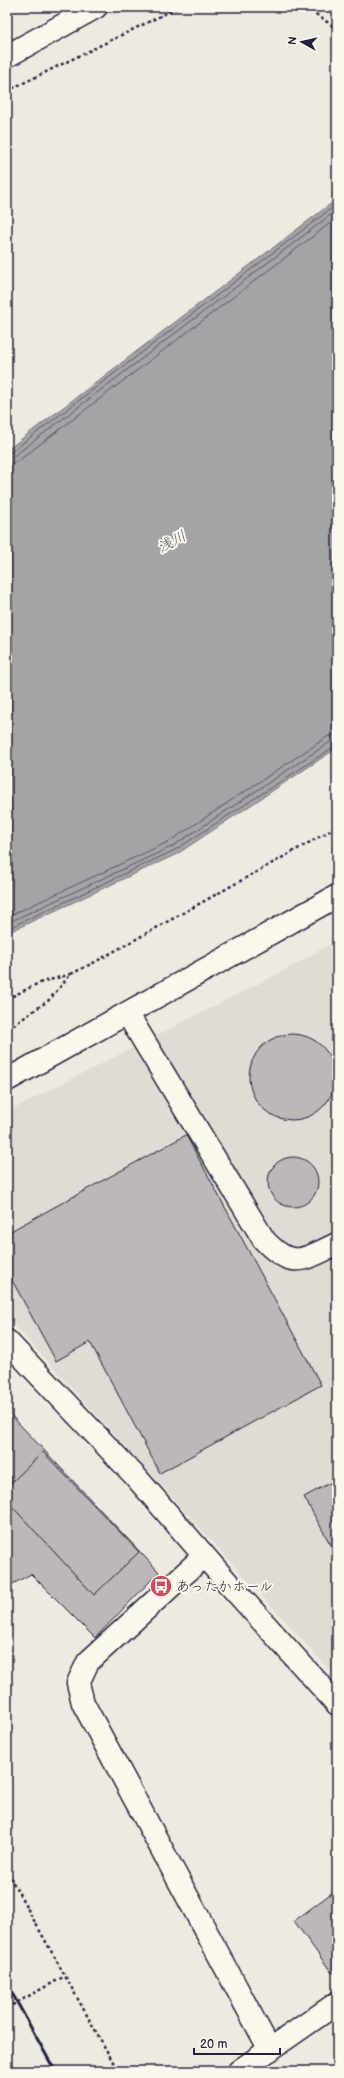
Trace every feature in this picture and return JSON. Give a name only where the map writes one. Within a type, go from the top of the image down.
[{"type":"street","points":[[7,56],[96,7]]},
{"type":"street","points":[[7,1080],[337,896]]},
{"type":"street","points":[[127,1013],[264,1240],[273,1249],[292,1261],[303,1260],[337,1244]]},
{"type":"street","points":[[7,1342],[135,1476],[204,1556],[337,1704]]},
{"type":"street","points":[[204,1556],[88,1662],[78,1683],[83,1703],[270,2050]]},
{"type":"street","points":[[239,2071],[337,2003]]},
{"type":"path","points":[[7,91],[179,7]]},
{"type":"path","points":[[306,7],[337,29]]},
{"type":"path","points":[[7,999],[39,983],[71,974],[337,827]]},
{"type":"path","points":[[7,1030],[49,1000],[71,974]]},
{"type":"path","points":[[7,1872],[118,2071]]},
{"type":"path","points":[[7,2008],[65,1976]]},
{"type":"shaded area","points":[[337,940],[337,1678],[7,1317],[7,1112],[295,965]]},
{"type":"water","name":"浅川","points":[[337,199],[337,748],[177,854],[7,933],[7,450]]},
{"type":"building","points":[[284,1034],[300,1034],[309,1037],[323,1046],[332,1060],[335,1069],[335,1085],[332,1094],[323,1108],[309,1117],[300,1120],[284,1120],[268,1113],[261,1108],[256,1101],[249,1085],[249,1069],[256,1053],[261,1046],[268,1041]]},
{"type":"building","points":[[186,1135],[321,1385],[160,1473],[90,1342],[56,1361],[7,1271],[7,1233]]},
{"type":"building","points":[[293,1157],[302,1159],[313,1168],[318,1182],[316,1191],[307,1202],[293,1207],[284,1205],[273,1196],[268,1182],[270,1173],[279,1162]]},
{"type":"building","points":[[7,1411],[159,1572],[95,1638],[31,1574],[7,1587]]},
{"type":"building","points":[[43,1452],[139,1552],[94,1595],[7,1501],[7,1487]]},
{"type":"building","points":[[337,1479],[337,1556],[304,1497]]},
{"type":"building","points":[[337,1889],[337,1970],[332,1973],[294,1921]]},
{"type":"railway","points":[[7,1984],[55,2071]]},
{"type":"place","name":"あったかホール","points":[[161,1586]]}]
